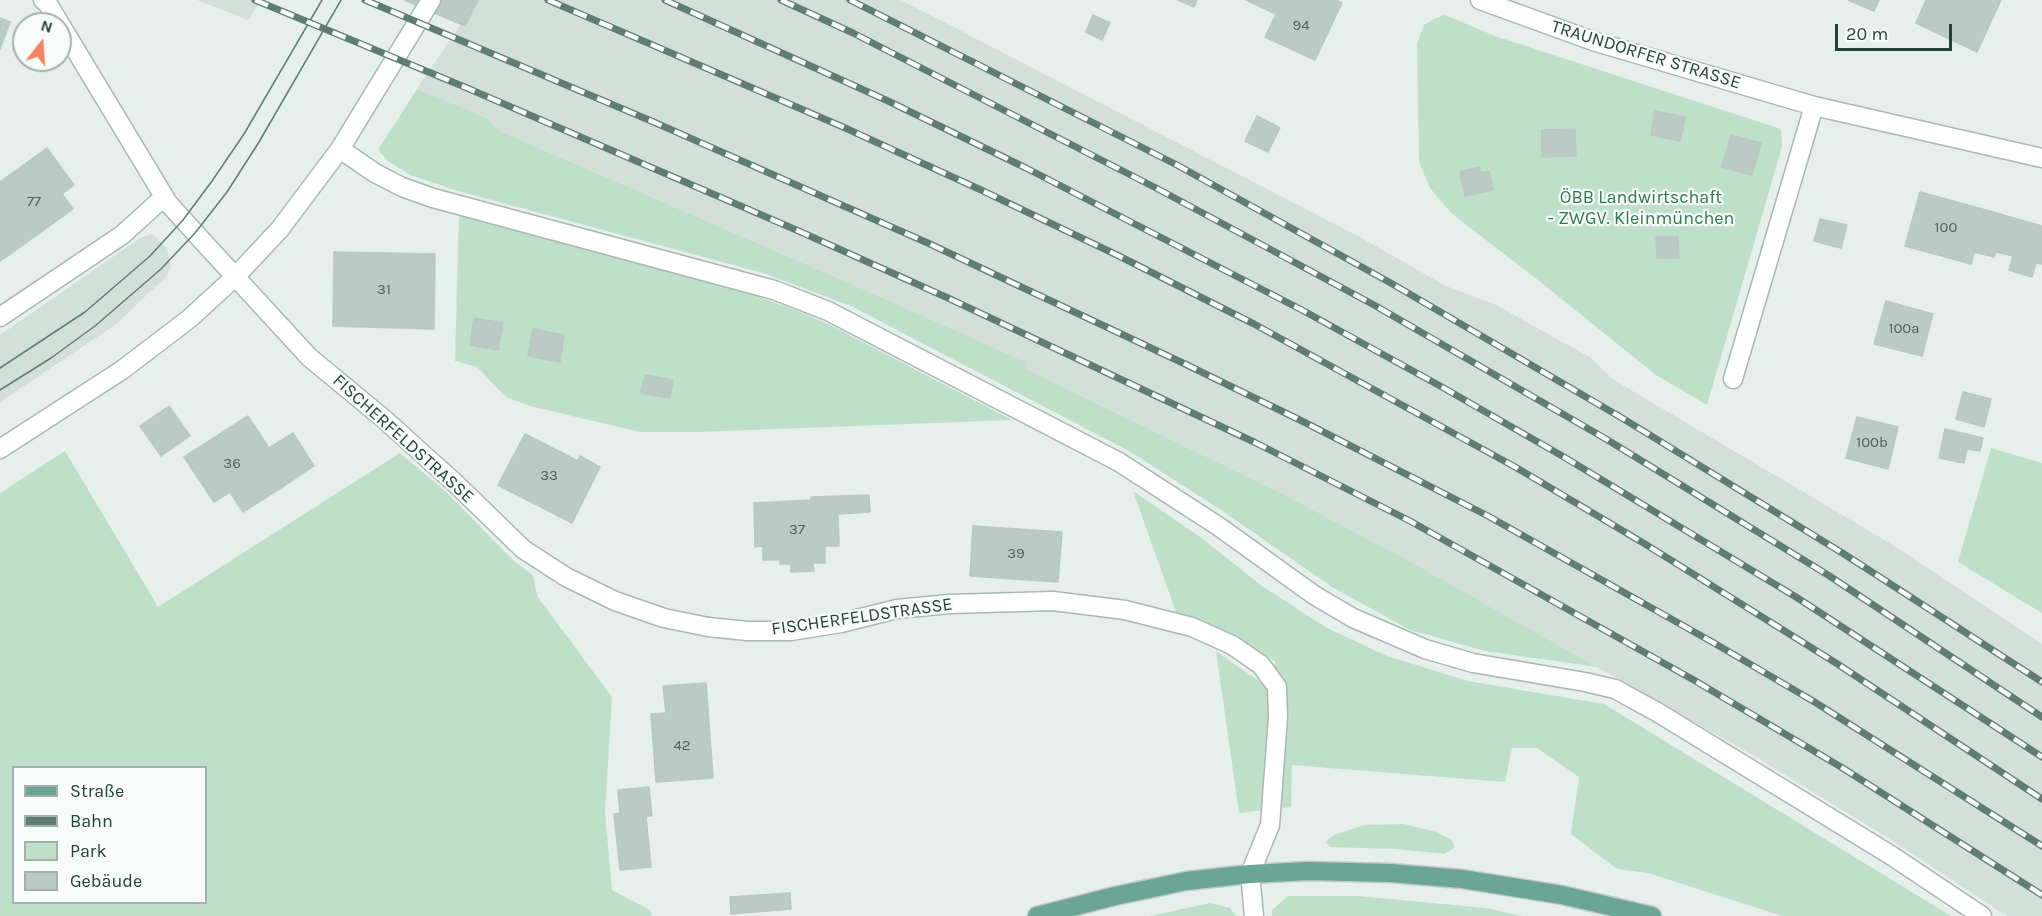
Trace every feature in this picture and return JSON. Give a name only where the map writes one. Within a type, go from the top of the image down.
[{"type":"main road","points":[[1037,916],[1186,881],[1309,871],[1390,873],[1462,879],[1562,896],[1652,916]]},
{"type":"street","name":"FISCHERFELDSTRASSE","points":[[43,0],[53,12]]},
{"type":"street","points":[[0,449],[122,369],[189,319],[236,276],[280,229],[340,149],[431,0]]},
{"type":"street","name":"TRAUNDORFER STRASSE","points":[[1480,0],[1593,41],[1814,105],[2042,158]]},
{"type":"street","name":"FISCHERFELDSTRASSE","points":[[72,44],[164,197],[309,357],[376,412],[455,483],[523,549],[566,578],[615,601],[664,618],[708,627],[747,631],[791,631],[841,623],[897,609],[950,603],[1053,601],[1125,610],[1192,627],[1232,645],[1262,665],[1277,687],[1276,758],[1270,825],[1250,874]]},
{"type":"street","points":[[1733,379],[1814,105]]},
{"type":"street","points":[[340,149],[375,173],[402,187],[433,198],[774,290],[828,311],[1119,462],[1218,526],[1314,595],[1388,635],[1425,650],[1473,663],[1615,689],[1657,712],[1868,842],[1982,916]]},
{"type":"street","points":[[0,316],[122,235],[164,197]]},
{"type":"street","points":[[1250,874],[1254,916]]},
{"type":"shaded area","points":[[197,0],[262,0],[248,20]]},
{"type":"shaded area","points":[[477,0],[901,0],[1358,236],[1446,286],[1496,305],[1591,358],[1614,380],[1888,542],[2042,644],[2042,916],[2007,916],[1896,843],[1756,757],[1413,563],[1283,494],[1026,369],[1024,362],[872,293],[500,131],[487,118],[417,89]]},
{"type":"shaded area","points":[[152,234],[167,248],[171,267],[166,277],[115,325],[0,402],[0,335],[140,238]]},
{"type":"green space","name":"ÖBB Landwirtschaft - ZWGV. Kleinmünchen","points":[[1445,15],[1495,36],[1781,129],[1782,147],[1707,405],[1656,375],[1451,213],[1430,188],[1419,162],[1417,43],[1424,25]]},
{"type":"green space","points":[[417,89],[487,118],[500,131],[1025,362],[1026,369],[1283,494],[1413,563],[1597,667],[1485,651],[1410,630],[1332,587],[1221,510],[1129,451],[851,306],[763,273],[458,191],[410,175],[388,161],[378,150]]},
{"type":"green space","points":[[459,214],[750,294],[798,311],[830,325],[1012,420],[698,432],[640,432],[530,406],[506,397],[477,367],[455,361]]},
{"type":"green space","points":[[1991,448],[2042,463],[2042,613],[1958,562]]},
{"type":"green space","points":[[65,451],[158,607],[400,453],[444,490],[514,561],[533,575],[537,596],[612,697],[605,813],[612,890],[650,910],[652,916],[0,916],[0,493]]},
{"type":"green space","points":[[1133,491],[1203,539],[1262,586],[1327,628],[1387,656],[1468,681],[1604,704],[1951,916],[1782,916],[1648,873],[1617,869],[1571,834],[1579,777],[1537,748],[1512,748],[1505,782],[1292,765],[1291,807],[1239,813],[1216,651],[1263,684],[1276,662],[1228,632],[1176,612]]},
{"type":"green space","points":[[1404,824],[1436,832],[1452,840],[1455,847],[1445,854],[1395,849],[1330,847],[1325,842],[1334,835],[1364,825]]},
{"type":"green space","points":[[1288,896],[1358,896],[1486,908],[1522,916],[1272,916],[1272,910]]},
{"type":"green space","points":[[1210,903],[1230,908],[1236,916],[1150,916]]},
{"type":"building","points":[[404,0],[478,0],[465,26]]},
{"type":"building","points":[[1178,0],[1197,0],[1194,7]]},
{"type":"building","points":[[1246,0],[1283,0],[1276,14]]},
{"type":"building","points":[[1283,0],[1336,0],[1342,3],[1315,60],[1265,37]]},
{"type":"building","points":[[1848,0],[1879,0],[1874,11]]},
{"type":"building","points":[[1926,0],[2001,0],[1977,52],[1916,23]]},
{"type":"building","points":[[1093,15],[1110,23],[1102,40],[1086,32]]},
{"type":"building","points":[[0,18],[10,22],[0,49]]},
{"type":"building","points":[[1655,111],[1685,117],[1680,141],[1651,135]]},
{"type":"building","points":[[1257,116],[1280,128],[1268,152],[1245,141]]},
{"type":"building","points":[[1575,129],[1576,156],[1542,157],[1542,130]]},
{"type":"building","points":[[1731,135],[1761,143],[1752,175],[1722,167]]},
{"type":"building","points":[[47,148],[74,185],[62,194],[73,209],[12,253],[0,236],[0,182]]},
{"type":"building","points":[[1479,167],[1481,173],[1489,171],[1493,190],[1465,196],[1460,172]]},
{"type":"building","points":[[1920,192],[1986,210],[1971,264],[1905,246]]},
{"type":"building","points":[[1635,194],[1636,204],[1622,205],[1621,195]]},
{"type":"building","points":[[1986,210],[2042,226],[2042,264],[2036,263],[2032,277],[2009,270],[2013,256],[1996,252],[1994,257],[1974,252]]},
{"type":"building","points":[[1820,219],[1847,225],[1841,248],[1814,241]]},
{"type":"building","points":[[0,236],[12,253],[0,261]]},
{"type":"building","points":[[1656,237],[1678,237],[1679,258],[1657,258]]},
{"type":"building","points":[[334,252],[435,254],[434,329],[333,326]]},
{"type":"building","points":[[1886,301],[1933,314],[1922,356],[1874,344]]},
{"type":"building","points":[[474,318],[503,323],[498,350],[470,345]]},
{"type":"building","points":[[533,329],[564,335],[560,362],[528,356]]},
{"type":"building","points":[[645,375],[673,380],[670,398],[641,393]]},
{"type":"building","points":[[1963,392],[1991,399],[1984,427],[1956,419]]},
{"type":"building","points":[[169,406],[190,436],[161,456],[140,426]]},
{"type":"building","points":[[248,416],[278,462],[272,466],[284,486],[243,512],[230,492],[214,502],[184,457]]},
{"type":"building","points":[[1857,417],[1898,427],[1888,469],[1846,458]]},
{"type":"building","points":[[1945,429],[1983,438],[1980,451],[1967,449],[1964,463],[1939,458]]},
{"type":"building","points":[[293,433],[314,466],[284,486],[272,466],[278,462],[269,448]]},
{"type":"building","points":[[525,434],[578,461],[580,456],[600,467],[572,523],[498,485]]},
{"type":"building","points":[[869,495],[870,512],[838,514],[839,546],[825,546],[825,563],[813,563],[814,571],[791,572],[791,564],[780,564],[780,560],[763,560],[763,546],[755,547],[754,503],[811,500],[811,497]]},
{"type":"building","points":[[973,526],[1062,532],[1058,582],[970,576]]},
{"type":"building","points":[[706,683],[713,778],[656,782],[651,714],[666,713],[663,686]]},
{"type":"building","points":[[649,787],[652,816],[646,816],[651,867],[620,870],[614,814],[620,813],[618,790]]},
{"type":"building","points":[[790,893],[791,909],[731,914],[730,897]]},
{"type":"tram line","points":[[0,368],[85,312],[150,256],[183,220],[244,134],[322,0]]},
{"type":"tram line","points":[[0,390],[51,358],[95,326],[161,269],[195,233],[227,192],[259,142],[341,0]]},
{"type":"railway","points":[[255,0],[467,88],[801,232],[948,298],[1254,442],[1410,521],[1692,679],[1841,767],[2042,895]]},
{"type":"railway","points":[[365,0],[656,123],[930,244],[1304,422],[1488,516],[1714,643],[1813,701],[2042,846]]},
{"type":"railway","points":[[548,0],[843,127],[981,190],[1254,324],[1517,468],[1645,544],[1836,663],[2042,799]]},
{"type":"railway","points":[[665,0],[888,101],[1026,168],[1302,310],[1564,457],[1796,597],[2042,757]]},
{"type":"railway","points":[[781,0],[853,33],[1158,189],[1374,305],[1606,439],[1828,575],[2042,717]]},
{"type":"railway","points":[[850,0],[1177,165],[1389,282],[1622,418],[1844,554],[2042,682]]}]
